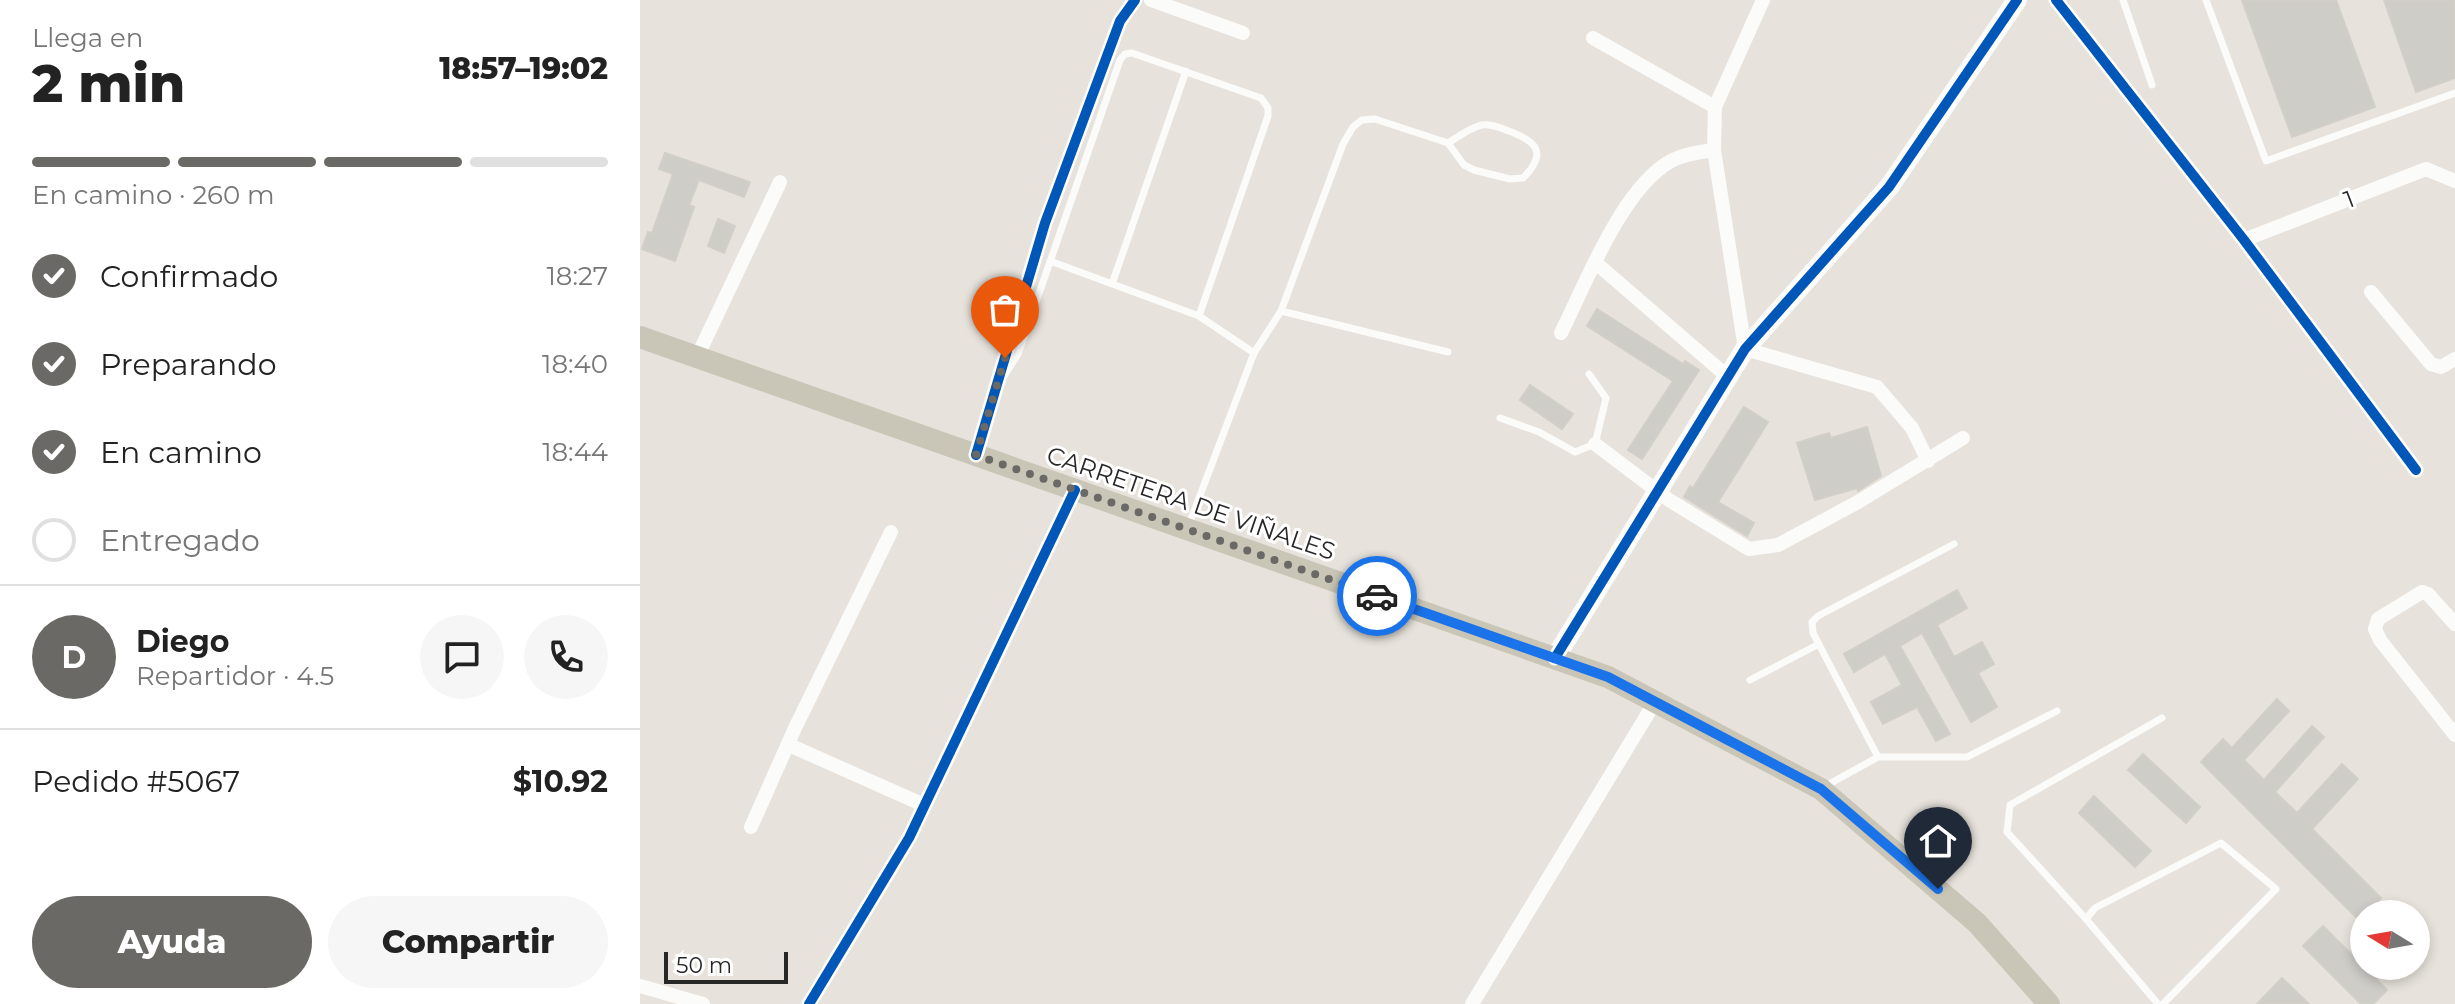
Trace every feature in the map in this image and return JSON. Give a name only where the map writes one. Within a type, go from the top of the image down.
[{"type":"main road","name":"CARRETERA DE VIÑALES","points":[[640,337],[1608,677],[1821,789],[1977,923],[2049,1004]]},
{"type":"street","points":[[976,455],[1045,223],[1120,21],[1135,0]]},
{"type":"street","points":[[1151,0],[1243,33]]},
{"type":"street","points":[[1745,349],[1714,150],[1715,107],[1763,0]]},
{"type":"street","points":[[1555,658],[1745,349],[1889,187],[2017,0]]},
{"type":"street","points":[[2056,0],[2244,240],[2416,470]]},
{"type":"street","points":[[1593,38],[1715,107]]},
{"type":"street","points":[[1561,333],[1613,228],[1631,200],[1659,169],[1673,160],[1714,150]]},
{"type":"street","name":"1","points":[[2244,240],[2426,169],[2455,181]]},
{"type":"street","points":[[697,357],[780,182]]},
{"type":"street","points":[[1596,263],[1728,377]]},
{"type":"street","points":[[2371,292],[2431,364],[2441,367],[2455,359]]},
{"type":"street","points":[[1745,349],[1877,387],[1912,428],[1928,461]]},
{"type":"street","points":[[1595,444],[1658,492],[1749,549],[1778,545],[1963,438]]},
{"type":"street","points":[[809,1004],[909,838],[1075,490]]},
{"type":"street","points":[[751,827],[891,532]]},
{"type":"street","points":[[2455,624],[2428,594],[2422,592],[2378,619],[2375,629],[2380,640],[2455,735]]},
{"type":"street","points":[[1472,1004],[1655,702]]},
{"type":"street","points":[[789,745],[924,805]]},
{"type":"street","points":[[640,986],[703,1004]]},
{"type":"lane","points":[[2123,0],[2152,85]]},
{"type":"lane","points":[[2206,0],[2266,161],[2455,93]]},
{"type":"lane","points":[[997,385],[1018,354],[1120,60],[1125,54],[1139,54],[1261,98],[1268,108],[1268,116],[1199,316]]},
{"type":"lane","points":[[1112,284],[1186,71]]},
{"type":"lane","points":[[1187,529],[1254,353],[1281,311],[1343,144],[1353,127],[1362,120],[1375,119],[1448,143],[1464,165],[1510,179],[1523,178],[1535,158],[1536,148],[1529,138],[1493,125],[1469,130],[1448,143]]},
{"type":"lane","points":[[1050,261],[1199,316],[1254,353]]},
{"type":"lane","points":[[1281,311],[1448,352]]},
{"type":"lane","points":[[1500,418],[1539,432],[1575,452],[1595,444],[1606,398],[1589,374]]},
{"type":"lane","points":[[1878,757],[1819,644],[1812,627],[1815,618],[1954,544]]},
{"type":"lane","points":[[1750,680],[1819,644]]},
{"type":"lane","points":[[1821,789],[1878,757],[1967,757],[2057,711]]},
{"type":"lane","points":[[2086,919],[2095,908],[2221,843],[2276,889],[2161,1004],[2007,832],[2010,805],[2162,718]]},
{"type":"building","points":[[2242,0],[2336,0],[2375,107],[2292,137]]},
{"type":"building","points":[[2384,0],[2455,0],[2455,78],[2416,92]]},
{"type":"building","points":[[665,153],[750,182],[744,197],[699,180],[689,205],[694,207],[675,261],[642,249],[648,232],[652,233],[673,174],[659,169]]},
{"type":"building","points":[[718,219],[735,226],[724,253],[708,246]]},
{"type":"building","points":[[1597,309],[1683,364],[1685,361],[1699,370],[1642,459],[1628,450],[1673,381],[1587,326]]},
{"type":"building","points":[[1530,385],[1573,414],[1562,429],[1520,400]]},
{"type":"building","points":[[1744,407],[1768,422],[1718,502],[1754,523],[1747,536],[1684,497],[1690,486],[1693,488]]},
{"type":"building","points":[[1867,427],[1881,476],[1858,491],[1857,488],[1815,500],[1797,443],[1829,433],[1831,438]]},
{"type":"building","points":[[1957,590],[1967,608],[1937,625],[1954,657],[1982,642],[1994,664],[1978,673],[1997,707],[1971,722],[1922,633],[1900,646],[1950,734],[1936,741],[1917,707],[1883,724],[1871,702],[1902,685],[1885,654],[1854,672],[1844,654]]},
{"type":"building","points":[[2277,699],[2289,711],[2244,760],[2264,780],[2312,726],[2324,737],[2275,792],[2297,813],[2342,764],[2358,779],[2312,829],[2381,898],[2379,900],[2350,900],[2350,911],[2201,762],[2223,739],[2232,748]]},
{"type":"building","points":[[2143,754],[2200,807],[2186,823],[2128,770]]},
{"type":"building","points":[[2094,796],[2151,851],[2135,867],[2079,813]]},
{"type":"building","points":[[2323,926],[2350,953],[2350,980],[2377,980],[2387,990],[2373,1004],[2361,1004],[2303,946]]},
{"type":"building","points":[[2282,978],[2309,1004],[2257,1004]]},
{"type":"cycle path","points":[[976,455],[1045,223],[1120,21],[1135,0]]},
{"type":"cycle path","points":[[1555,658],[1745,349],[1889,187],[2017,0]]},
{"type":"cycle path","points":[[2056,0],[2244,240],[2416,470]]},
{"type":"cycle path","points":[[809,1004],[909,838],[1075,490]]},
{"type":"way so far","points":[[1005,358],[976,455],[1377,596]]},
{"type":"route","points":[[1377,596],[1608,677],[1821,789],[1938,889]]}]
